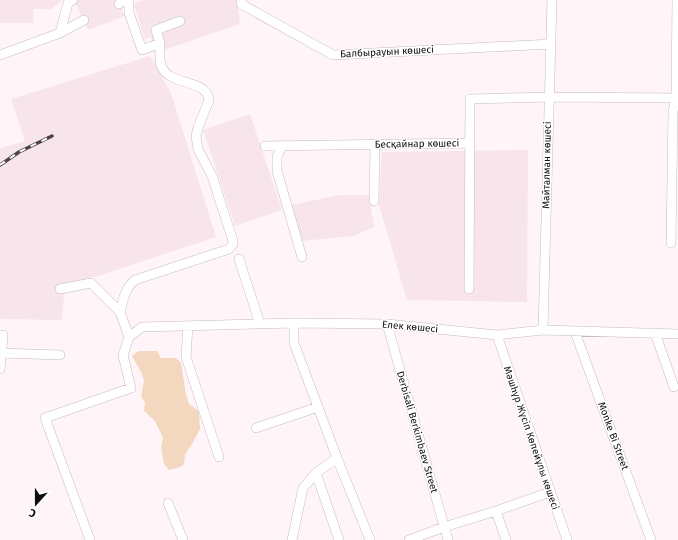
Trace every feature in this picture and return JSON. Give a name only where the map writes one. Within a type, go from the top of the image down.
[{"type":"street","points":[[130,0],[129,13],[142,50],[160,43]]},
{"type":"street","name":"Балбырауын көшесі","points":[[240,0],[241,4],[333,55],[551,44]]},
{"type":"street","name":"Майталман көшесі","points":[[543,330],[552,0]]},
{"type":"street","points":[[671,243],[673,111],[677,98],[677,0]]},
{"type":"street","points":[[60,33],[68,1]]},
{"type":"street","points":[[0,55],[60,33],[84,20]]},
{"type":"street","points":[[120,312],[126,291],[131,283],[229,249],[233,244],[212,176],[198,150],[196,136],[209,100],[207,93],[199,87],[170,77],[161,65],[160,43],[156,30],[180,21]]},
{"type":"street","points":[[549,97],[677,98]]},
{"type":"street","name":"Бесқайнар көшесі","points":[[265,146],[470,143],[470,99],[549,97]]},
{"type":"street","points":[[469,289],[470,143]]},
{"type":"street","points":[[374,201],[375,145]]},
{"type":"street","points":[[282,146],[277,157],[277,171],[302,258]]},
{"type":"street","points":[[239,259],[260,324]]},
{"type":"street","points":[[60,289],[91,282],[120,312],[129,337],[124,355],[130,388],[45,418],[90,540]]},
{"type":"street","points":[[294,323],[294,343],[337,458],[370,540]]},
{"type":"street","name":"Елек көшесі","points":[[129,337],[142,327],[294,323],[387,324],[497,335],[543,330],[678,334]]},
{"type":"street","name":"Derbisali Berkimbaev Street","points":[[387,324],[448,540]]},
{"type":"street","points":[[188,326],[186,357],[218,457]]},
{"type":"street","name":"Monke Bi Street","points":[[575,332],[651,540]]},
{"type":"street","points":[[655,333],[674,387]]},
{"type":"street","points":[[0,369],[3,335]]},
{"type":"street","name":"Мәшһүр Жүсіп Көпейұлы көшесі","points":[[497,335],[567,540]]},
{"type":"street","points":[[1,353],[60,355]]},
{"type":"street","points":[[256,428],[318,407]]},
{"type":"street","points":[[292,540],[303,488],[316,473],[337,458]]},
{"type":"street","points":[[316,473],[339,540]]},
{"type":"street","points":[[409,540],[550,492]]},
{"type":"street","points":[[168,503],[183,540]]},
{"type":"street","points":[[496,511],[506,540]]},
{"type":"shaded area","points":[[0,0],[62,0],[51,9],[33,9],[33,23],[0,23]]},
{"type":"shaded area","points":[[79,0],[117,0],[125,16],[88,30],[75,2]]},
{"type":"shaded area","points":[[144,0],[237,0],[240,24],[155,53],[151,37],[145,39],[134,4]]},
{"type":"shaded area","points":[[150,56],[171,93],[216,237],[101,275],[63,285],[64,294],[62,320],[0,319],[0,148],[25,141],[11,99]]},
{"type":"shaded area","points":[[250,114],[282,210],[235,226],[203,130]]},
{"type":"shaded area","points":[[528,150],[527,302],[407,300],[379,205],[382,152]]},
{"type":"shaded area","points":[[340,195],[369,195],[374,227],[354,236],[301,241],[291,205]]},
{"type":"shaded area","points":[[139,351],[157,351],[161,358],[176,358],[181,363],[186,395],[189,404],[199,411],[200,429],[185,454],[184,464],[180,467],[169,470],[164,464],[161,447],[163,438],[155,421],[144,411],[145,403],[141,396],[144,381],[132,356]]},
{"type":"railway","points":[[0,165],[19,152],[52,136]]}]
